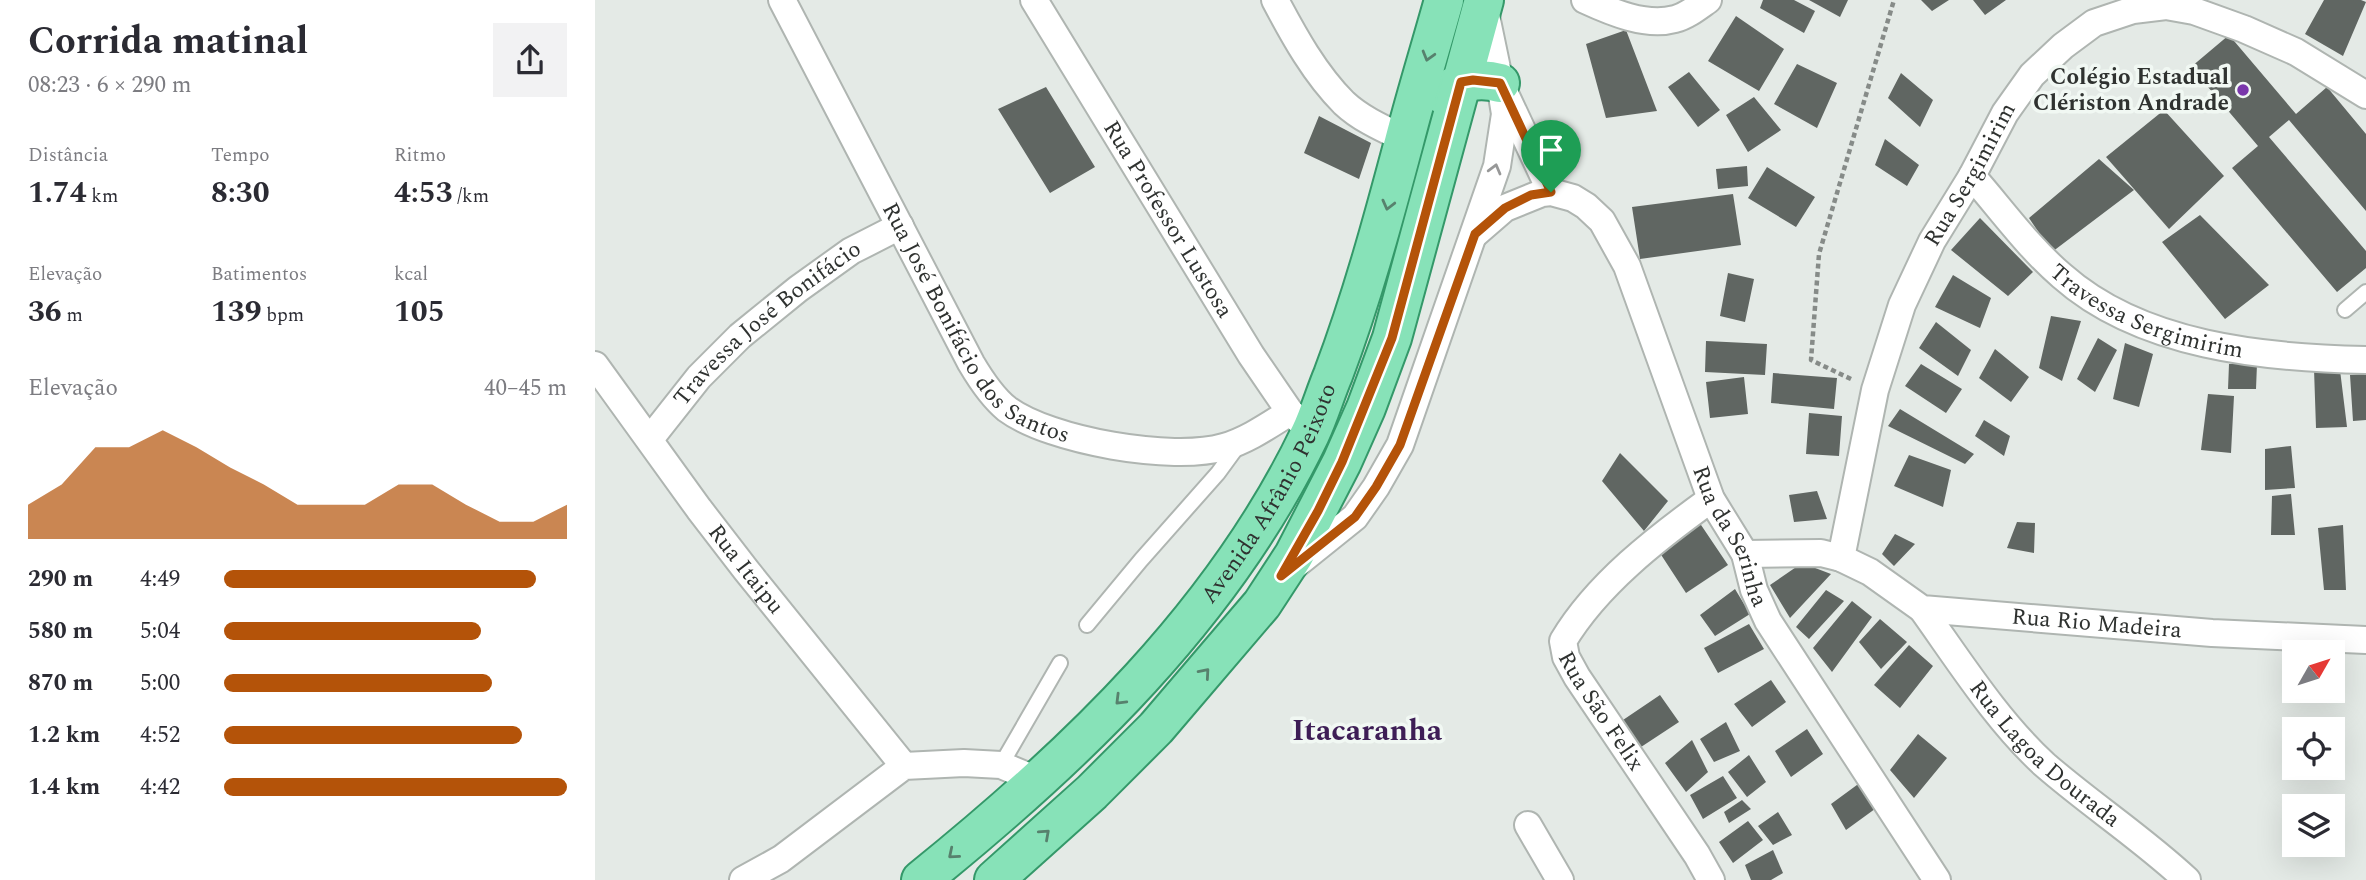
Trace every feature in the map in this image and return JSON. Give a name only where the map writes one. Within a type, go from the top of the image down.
[{"type":"main road","name":"Avenida Afrânio Peixoto","points":[[921,880],[1017,774],[1128,692],[1208,601],[1275,502],[1300,422],[1366,284],[1444,0]]},
{"type":"main road","name":"Avenida Afrânio Peixoto","points":[[995,880],[1092,792],[1156,728],[1230,644],[1281,576],[1318,511],[1342,462],[1392,338],[1483,1]]},
{"type":"main road","points":[[1409,125],[1438,94],[1461,82],[1484,80],[1500,83]]},
{"type":"street","name":"Rua José Bonifácio dos Santos","points":[[782,0],[971,363],[986,388],[1006,408],[1054,432],[1132,448],[1189,452],[1222,447],[1300,422]]},
{"type":"street","name":"Rua Professor Lustosa","points":[[1034,0],[1251,355],[1300,422]]},
{"type":"street","points":[[1275,0],[1292,32],[1320,74],[1345,104],[1372,124],[1409,125]]},
{"type":"street","points":[[1585,0],[1625,16],[1655,22],[1676,19],[1708,0]]},
{"type":"street","points":[[1281,576],[1355,517],[1400,445],[1475,234],[1497,166],[1505,114],[1483,1]]},
{"type":"street","name":"Rua Sergimirim","points":[[1841,558],[1875,390],[1902,305],[1933,242],[2005,113],[2032,75],[2063,46],[2094,23],[2133,10],[2166,6],[2194,11],[2245,29],[2296,52],[2366,95]]},
{"type":"street","points":[[1475,234],[1505,208],[1531,195],[1551,192],[1500,83]]},
{"type":"street","name":"Travessa Sergimirim","points":[[1972,176],[2061,276],[2099,305],[2149,327],[2215,345],[2298,358],[2366,360]]},
{"type":"street","name":"Rua da Serinha","points":[[1551,192],[1573,198],[1586,206],[1602,221],[1615,242],[1627,266],[1711,499],[1745,554],[1754,590],[1768,621],[1937,880]]},
{"type":"street","name":"Travessa José Bonifácio","points":[[650,439],[699,377],[740,336],[851,251],[900,226]]},
{"type":"street","name":"Rua Itaipu","points":[[595,365],[746,570],[904,766]]},
{"type":"street","name":"Rua São Felix","points":[[1711,499],[1667,530],[1585,606],[1563,641],[1566,657],[1577,677],[1711,880]]},
{"type":"street","points":[[1745,554],[1821,553],[1841,558],[1870,572],[1922,609]]},
{"type":"street","name":"Rua Rio Madeira","points":[[1922,609],[2212,632],[2366,640]]},
{"type":"street","name":"Rua Lagoa Dourada","points":[[1922,609],[1989,701],[2043,763],[2144,842],[2187,880]]},
{"type":"street","points":[[743,880],[781,859],[904,766],[964,763],[1017,774]]},
{"type":"street","points":[[1528,825],[1560,880]]},
{"type":"lane","points":[[2345,310],[2366,292]]},
{"type":"lane","points":[[1087,625],[1218,473],[1241,440]]},
{"type":"lane","points":[[1017,774],[1060,663]]},
{"type":"path","points":[[1875,390],[1811,360],[1812,333],[1819,254],[1894,0]]},
{"type":"building","points":[[1763,0],[1794,0],[1815,11],[1804,33],[1760,8]]},
{"type":"building","points":[[1809,0],[1848,0],[1840,17]]},
{"type":"building","points":[[1921,0],[1949,0],[1932,11]]},
{"type":"building","points":[[1973,0],[2006,0],[1985,15]]},
{"type":"building","points":[[2324,0],[2366,2],[2343,56],[2305,34]]},
{"type":"building","points":[[1736,16],[1784,49],[1759,91],[1708,61]]},
{"type":"building","points":[[1626,30],[1657,111],[1606,118],[1586,44]]},
{"type":"building","points":[[2229,35],[2296,114],[2327,87],[2366,134],[2366,211],[2289,120],[2269,137],[2366,251],[2366,268],[2337,292],[2232,168],[2258,146],[2191,67]]},
{"type":"building","points":[[1797,64],[1837,83],[1817,128],[1774,104]]},
{"type":"building","points":[[1689,72],[1720,110],[1698,127],[1668,87]]},
{"type":"building","points":[[1901,73],[1933,100],[1920,127],[1888,98]]},
{"type":"building","points":[[1046,87],[1095,167],[1050,193],[998,109]]},
{"type":"building","points":[[1754,97],[1781,130],[1748,152],[1726,115]]},
{"type":"building","points":[[2164,110],[2224,176],[2169,229],[2106,157]]},
{"type":"building","points":[[1319,116],[1371,143],[1359,179],[1304,153]]},
{"type":"building","points":[[1885,139],[1919,165],[1907,186],[1875,165]]},
{"type":"building","points":[[2099,159],[2134,190],[2052,252],[2029,218]]},
{"type":"building","points":[[1747,166],[1748,186],[1718,189],[1716,169]]},
{"type":"building","points":[[1767,167],[1815,197],[1796,227],[1748,198]]},
{"type":"building","points":[[1733,194],[1741,245],[1640,259],[1632,207]]},
{"type":"building","points":[[2200,215],[2269,285],[2225,319],[2162,242]]},
{"type":"building","points":[[1980,218],[2033,272],[2008,296],[1951,250]]},
{"type":"building","points":[[1728,273],[1754,279],[1745,322],[1720,316]]},
{"type":"building","points":[[1953,275],[1991,298],[1980,328],[1935,307]]},
{"type":"building","points":[[2051,316],[2081,321],[2062,381],[2039,368]]},
{"type":"building","points":[[1936,322],[1971,350],[1958,376],[1919,348]]},
{"type":"building","points":[[2098,338],[2117,350],[2095,392],[2077,379]]},
{"type":"building","points":[[1706,341],[1767,344],[1765,375],[1705,372]]},
{"type":"building","points":[[2125,343],[2153,354],[2139,407],[2113,399]]},
{"type":"building","points":[[1995,349],[2029,377],[2011,402],[1979,378]]},
{"type":"building","points":[[1921,364],[1962,389],[1946,413],[1905,386]]},
{"type":"building","points":[[2229,364],[2257,364],[2256,389],[2228,389]]},
{"type":"building","points":[[2314,369],[2340,370],[2347,427],[2316,428]]},
{"type":"building","points":[[1773,373],[1837,378],[1834,409],[1771,403]]},
{"type":"building","points":[[2366,374],[2366,420],[2353,421],[2350,375]]},
{"type":"building","points":[[1744,377],[1748,414],[1710,418],[1706,382]]},
{"type":"building","points":[[2208,394],[2234,396],[2231,453],[2201,450]]},
{"type":"building","points":[[1900,409],[1974,454],[1965,464],[1888,426]]},
{"type":"building","points":[[1809,413],[1842,416],[1839,456],[1806,454]]},
{"type":"building","points":[[1984,420],[2010,436],[2004,456],[1975,436]]},
{"type":"building","points":[[2291,446],[2295,488],[2265,490],[2265,449]]},
{"type":"building","points":[[1620,453],[1668,501],[1644,531],[1602,481]]},
{"type":"building","points":[[1909,455],[1951,470],[1943,507],[1894,486]]},
{"type":"building","points":[[1817,491],[1827,519],[1794,522],[1789,495]]},
{"type":"building","points":[[2291,494],[2295,535],[2271,535],[2272,496]]},
{"type":"building","points":[[1697,519],[1728,565],[1686,593],[1656,547]]},
{"type":"building","points":[[2017,522],[2035,523],[2034,553],[2007,548]]},
{"type":"building","points":[[2343,525],[2346,590],[2324,590],[2318,528]]},
{"type":"building","points":[[1895,534],[1915,544],[1894,566],[1882,554]]},
{"type":"building","points":[[1802,563],[1831,574],[1790,618],[1770,585]]},
{"type":"building","points":[[1735,589],[1750,614],[1715,636],[1700,615]]},
{"type":"building","points":[[1826,590],[1844,601],[1809,639],[1796,627]]},
{"type":"building","points":[[1852,601],[1872,617],[1832,672],[1813,648]]},
{"type":"building","points":[[1880,619],[1907,642],[1881,669],[1859,642]]},
{"type":"building","points":[[1749,624],[1764,649],[1718,673],[1704,648]]},
{"type":"building","points":[[1909,645],[1933,666],[1900,708],[1874,685]]},
{"type":"building","points":[[1771,680],[1786,702],[1752,727],[1734,704]]},
{"type":"building","points":[[1660,695],[1679,722],[1641,747],[1623,720]]},
{"type":"building","points":[[1726,722],[1740,751],[1714,762],[1700,739]]},
{"type":"building","points":[[1807,729],[1823,754],[1791,777],[1775,751]]},
{"type":"building","points":[[1918,734],[1947,758],[1914,798],[1890,770]]},
{"type":"building","points":[[1692,740],[1708,772],[1686,792],[1665,763]]},
{"type":"building","points":[[1749,755],[1766,782],[1747,797],[1728,772]]},
{"type":"building","points":[[1723,776],[1737,798],[1703,819],[1690,795]]},
{"type":"building","points":[[1861,782],[1879,806],[1846,830],[1831,804]]},
{"type":"building","points":[[1742,800],[1751,809],[1729,823],[1724,812]]},
{"type":"building","points":[[1778,812],[1792,835],[1773,845],[1758,826]]},
{"type":"building","points":[[1748,821],[1763,840],[1733,863],[1719,842]]},
{"type":"building","points":[[1773,850],[1783,873],[1771,880],[1751,880],[1745,865]]},
{"type":"place","name":"Colégio Estadual Clériston Andrade","points":[[2243,90]]},
{"type":"district","name":"Itacaranha","points":[[1367,731]]},
{"type":"route","points":[[1484,80],[1500,83],[1551,192],[1531,195],[1505,208],[1475,234],[1400,445],[1355,517],[1281,576],[1342,462],[1392,338],[1461,82],[1484,80]]}]
